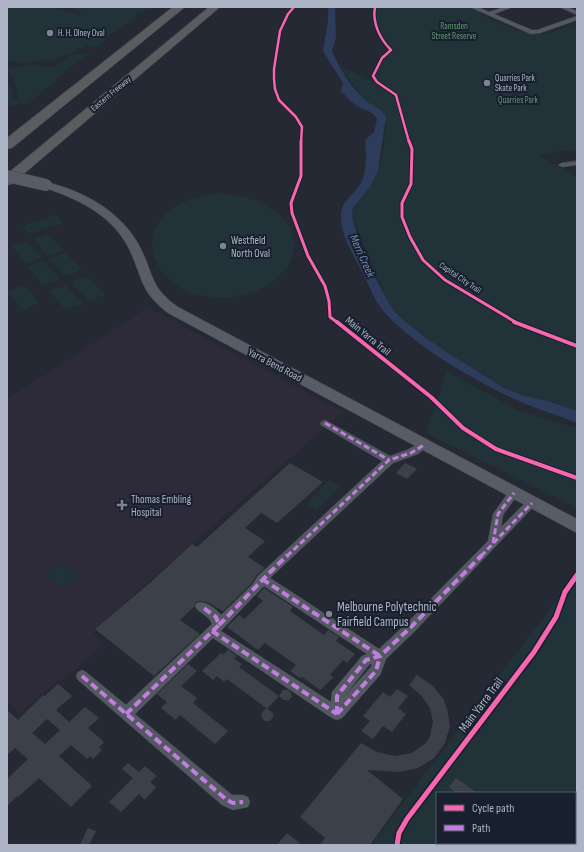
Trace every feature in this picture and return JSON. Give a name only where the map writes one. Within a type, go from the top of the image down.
[{"type":"highway","points":[[7,145],[180,7]]},
{"type":"highway","name":"Eastern Freeway","points":[[7,181],[215,7]]},
{"type":"street","points":[[473,7],[531,32],[538,32],[577,18]]},
{"type":"street","points":[[488,14],[510,7]]},
{"type":"street","points":[[563,7],[577,13]]},
{"type":"street","points":[[562,165],[577,164]]},
{"type":"street","name":"Yarra Bend Road","points":[[7,176],[46,185],[84,200],[101,210],[116,222],[134,246],[149,288],[165,305],[179,314],[577,527]]},
{"type":"street","points":[[325,422],[389,460]]},
{"type":"street","points":[[126,714],[216,628],[256,588],[262,579],[389,460],[398,456],[416,452],[424,445]]},
{"type":"street","points":[[492,543],[498,514],[514,493]]},
{"type":"street","points":[[216,628],[337,714],[376,671],[380,656],[410,628],[532,503]]},
{"type":"street","points":[[262,579],[380,656]]},
{"type":"street","points":[[201,606],[216,617],[216,628]]},
{"type":"street","points":[[82,676],[227,800],[233,803],[243,802]]},
{"type":"shaded area","name":"Thomas Embling Hospital","points":[[148,307],[343,412],[92,632],[105,643],[61,682],[58,680],[20,714],[7,702],[7,399]]},
{"type":"green space","name":"H. H. Olney Oval","points":[[7,7],[56,8],[83,17],[74,7],[152,7],[151,9],[138,12],[130,22],[113,32],[97,47],[94,48],[88,46],[87,43],[79,49],[59,58],[28,62],[7,61]]},
{"type":"green space","points":[[376,7],[468,7],[483,12],[480,14],[518,31],[537,34],[549,33],[577,23],[577,149],[537,155],[577,177],[577,411],[559,404],[517,394],[507,390],[448,354],[415,330],[388,301],[352,216],[355,206],[371,185],[377,173],[383,149],[386,117],[362,97],[340,66],[389,89],[378,83],[373,74],[386,55],[394,51],[379,31],[375,19]]},
{"type":"green space","points":[[85,53],[91,54],[69,68],[33,99],[21,105],[15,82],[11,75],[7,72],[7,68],[38,65],[48,68],[60,64],[72,55]]},
{"type":"green space","points":[[7,81],[12,88],[12,97],[21,103],[7,107]]},
{"type":"green space","name":"Westfield North Oval","points":[[215,194],[240,196],[256,200],[277,213],[288,226],[294,239],[294,251],[289,263],[281,274],[257,291],[243,295],[211,297],[185,290],[165,276],[154,257],[153,237],[161,218],[182,203]]},
{"type":"green space","points":[[56,215],[63,223],[29,234],[22,226]]},
{"type":"green space","points":[[48,233],[64,250],[48,256],[33,239]]},
{"type":"green space","points":[[27,241],[42,257],[26,263],[11,246]]},
{"type":"green space","points":[[66,253],[82,270],[66,276],[50,259]]},
{"type":"green space","points":[[44,261],[60,279],[43,285],[28,267]]},
{"type":"green space","points":[[87,276],[105,295],[88,301],[71,282]]},
{"type":"green space","points":[[24,285],[40,303],[22,310],[7,291]]},
{"type":"green space","points":[[66,285],[83,304],[66,310],[49,291]]},
{"type":"green space","points":[[447,371],[517,410],[577,428],[577,508],[426,433]]},
{"type":"green space","points":[[329,480],[341,486],[316,510],[306,504],[312,499],[311,498]]},
{"type":"green space","points":[[60,561],[79,575],[63,588],[45,574]]},
{"type":"green space","points":[[577,573],[577,845],[371,845]]},
{"type":"water","name":"Merri Creek","points":[[328,7],[335,7],[336,37],[332,51],[338,64],[350,83],[360,95],[382,111],[386,117],[378,171],[370,187],[353,208],[352,216],[362,253],[388,301],[395,312],[408,324],[448,353],[504,388],[521,395],[548,401],[577,411],[577,423],[532,407],[490,387],[450,364],[413,339],[384,312],[377,303],[348,244],[343,231],[341,211],[343,206],[359,186],[364,176],[366,156],[365,140],[374,132],[377,119],[372,113],[356,105],[341,91],[343,83],[323,51],[328,21]]},
{"type":"building","points":[[290,463],[323,482],[277,523],[261,513],[245,528],[265,541],[248,557],[265,568],[223,611],[207,602],[196,602],[194,607],[180,620],[200,634],[154,676],[95,629],[151,582],[192,544],[197,547]]},
{"type":"building","points":[[405,463],[417,469],[407,479],[396,473]]},
{"type":"building","points":[[264,588],[293,607],[290,611],[324,635],[328,630],[339,637],[336,641],[355,654],[347,663],[343,660],[330,675],[334,677],[320,690],[302,677],[300,678],[290,671],[296,665],[265,643],[258,650],[227,627],[239,615],[244,619],[263,601],[257,596]]},
{"type":"building","points":[[228,650],[237,656],[234,659],[242,664],[239,667],[279,696],[267,709],[273,713],[273,717],[270,721],[265,721],[262,718],[261,714],[266,708],[227,679],[224,682],[217,676],[213,680],[202,671],[221,653],[223,655]]},
{"type":"building","points":[[188,664],[197,671],[181,686],[197,698],[193,703],[228,731],[215,744],[180,715],[176,720],[161,708],[167,702],[157,694]]},
{"type":"building","points":[[417,675],[433,686],[444,700],[450,726],[445,743],[434,758],[418,768],[399,772],[367,770],[403,799],[370,845],[319,845],[325,838],[300,817],[361,743],[377,752],[395,756],[412,753],[426,743],[430,736],[433,722],[430,708],[421,695],[409,685]]},
{"type":"building","points":[[58,684],[72,696],[56,710],[69,722],[85,707],[99,718],[88,728],[104,742],[99,748],[102,750],[93,759],[90,756],[87,759],[71,745],[59,756],[92,786],[71,807],[39,778],[7,806],[7,779],[28,759],[15,748],[7,755],[7,710],[18,720],[43,695],[45,696]],"holes":[[[47,719],[60,730],[45,744],[32,733]]]},
{"type":"building","points":[[397,689],[408,696],[398,708],[406,714],[392,732],[383,726],[373,739],[361,731],[370,721],[363,716],[383,692],[390,697]]},
{"type":"building","points":[[283,690],[288,690],[291,693],[292,697],[289,700],[284,700],[279,696]]},
{"type":"building","points":[[128,763],[139,772],[145,766],[157,776],[150,782],[156,787],[145,800],[139,794],[121,812],[109,802],[133,778],[122,769]]},
{"type":"building","points":[[456,778],[476,792],[455,792],[449,787]]},
{"type":"building","points":[[88,828],[96,831],[89,845],[80,845]]},
{"type":"building","points":[[287,833],[302,845],[277,845]]},
{"type":"marked path","points":[[325,423],[389,460]]},
{"type":"marked path","points":[[219,625],[256,588],[262,579],[389,460],[411,453],[424,445]]},
{"type":"marked path","points":[[493,543],[498,514],[514,493]]},
{"type":"marked path","points":[[337,714],[337,696],[366,660],[380,656],[410,628],[532,503]]},
{"type":"marked path","points":[[262,579],[380,656]]},
{"type":"marked path","points":[[126,714],[219,625],[216,617],[201,606]]},
{"type":"marked path","points":[[212,631],[337,714]]},
{"type":"marked path","points":[[337,714],[376,671],[380,656]]},
{"type":"marked path","points":[[82,676],[227,800],[233,803],[243,802]]},
{"type":"cycle path","name":"Main Yarra Trail","points":[[294,7],[288,14],[280,31],[274,69],[275,89],[279,100],[296,117],[302,127],[301,176],[291,203],[292,213],[308,256],[325,286],[329,301],[330,317],[431,397],[463,428],[496,449],[577,478]]},
{"type":"cycle path","name":"Capital City Trail","points":[[375,7],[374,15],[378,31],[384,43],[391,50],[382,58],[373,76],[377,82],[396,95],[398,106],[405,123],[406,133],[412,149],[411,184],[402,203],[402,217],[410,237],[423,260],[445,280],[513,322],[577,346]]},
{"type":"cycle path","name":"Main Yarra Trail","points":[[397,845],[399,833],[407,819],[534,652],[556,617],[565,592],[577,575]]},
{"type":"place","name":"H. H. Olney Oval","points":[[50,33]]},
{"type":"place","name":"Quarries Park Skate Park","points":[[487,83]]},
{"type":"place","name":"Westfield North Oval","points":[[223,246]]},
{"type":"place","name":"Thomas Embling Hospital","points":[[122,505]]},
{"type":"place","name":"Melbourne Polytechnic Fairfield Campus","points":[[329,614]]},
{"type":"park label","name":"Ramsden Street Reserve","points":[[454,32]]},
{"type":"park label","name":"Quarries Park","points":[[518,100]]}]
